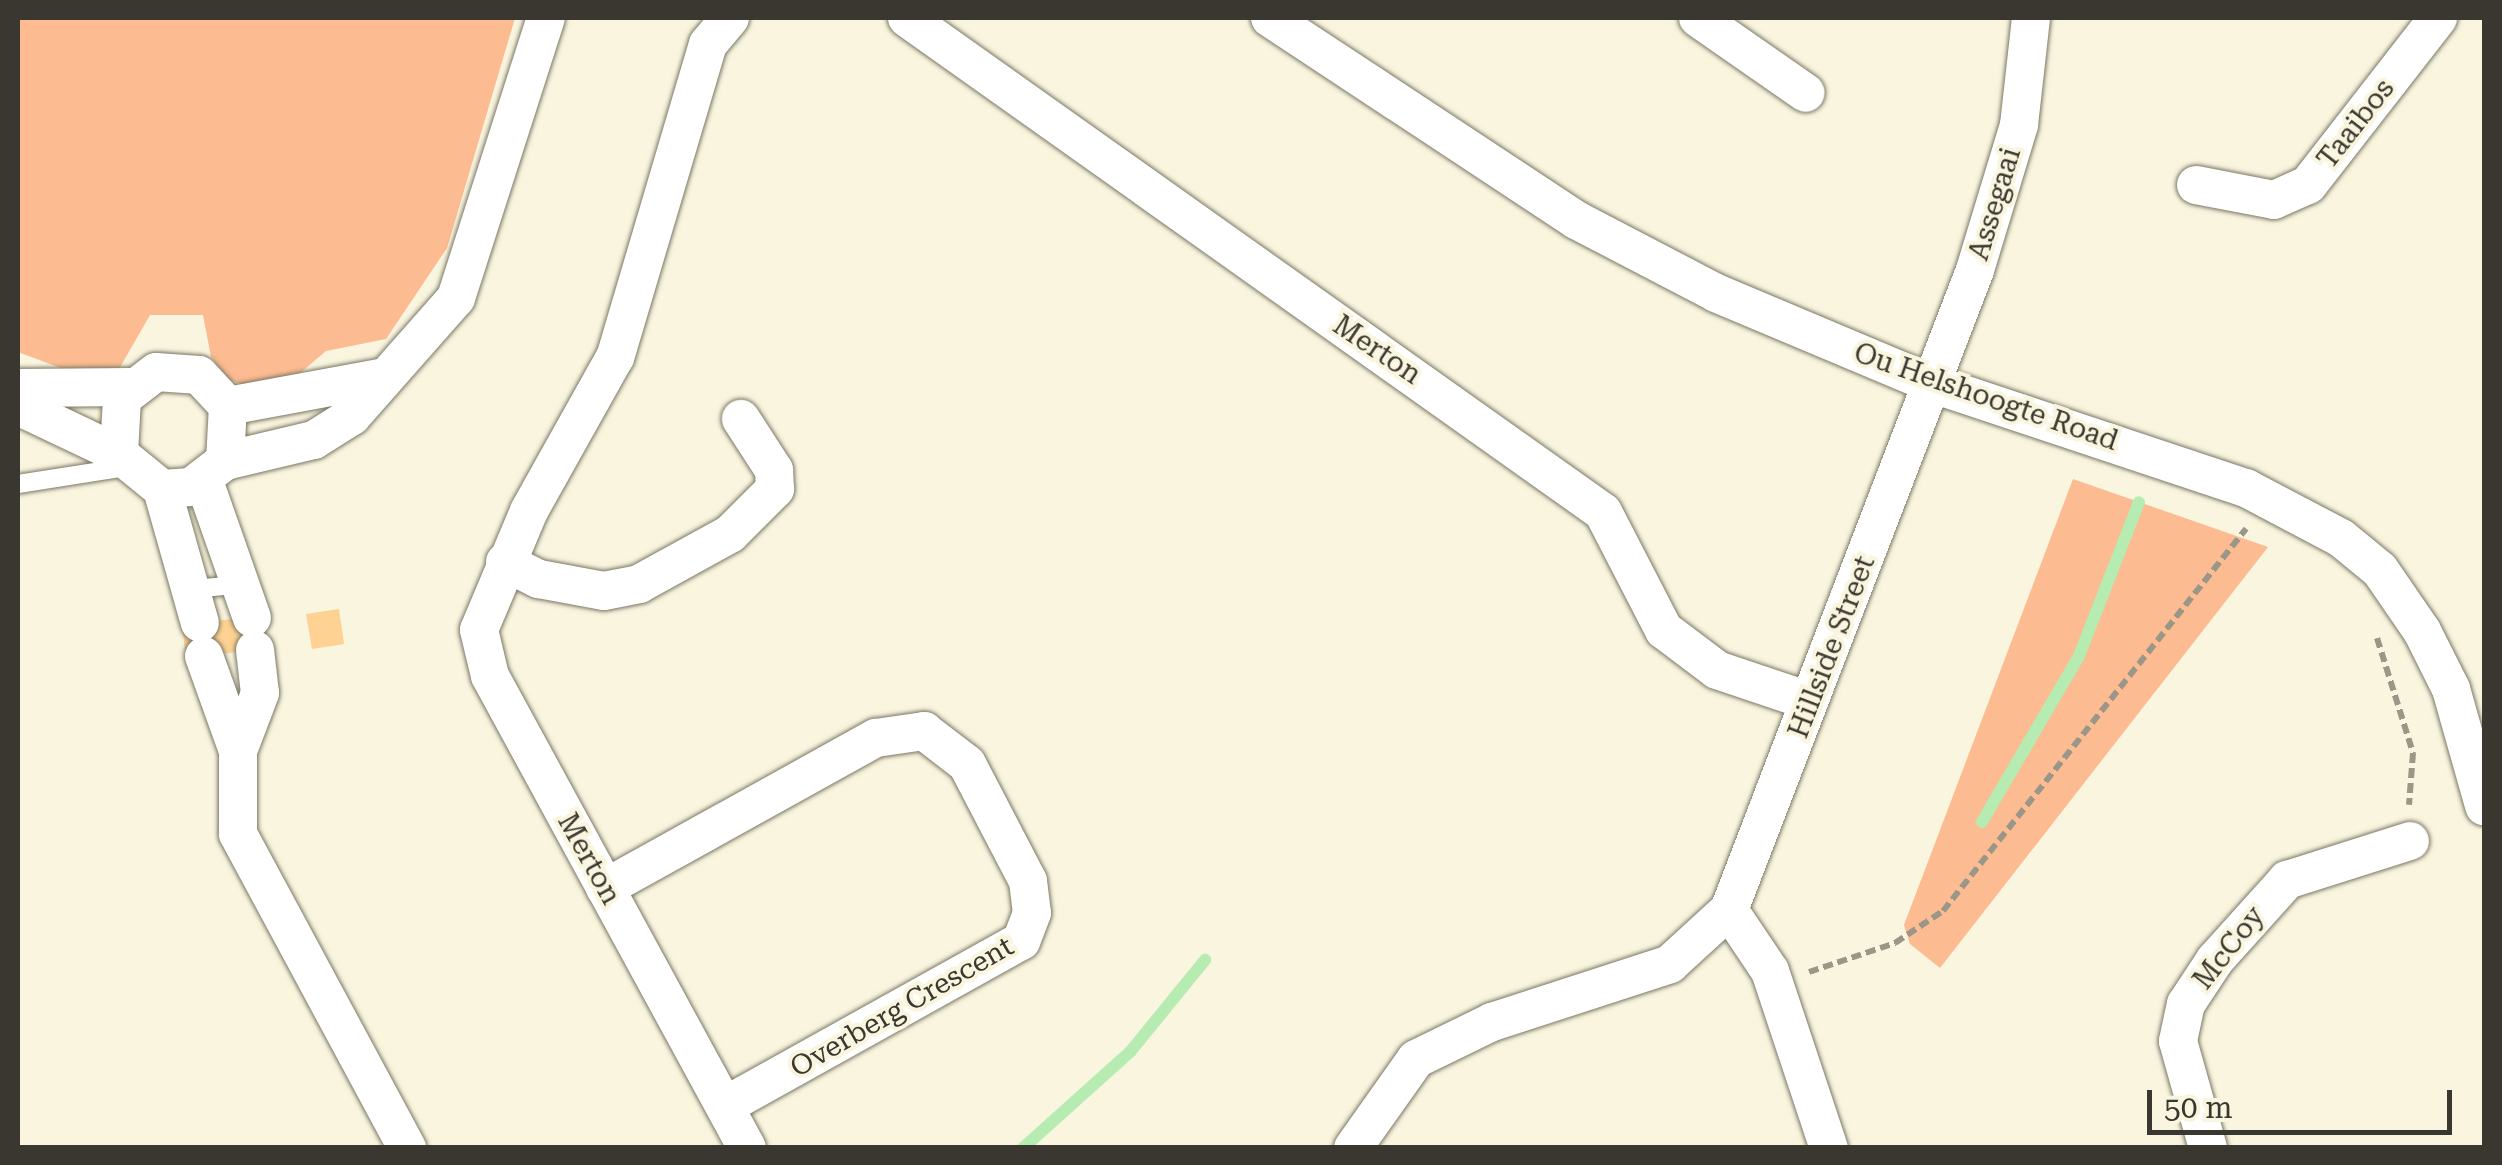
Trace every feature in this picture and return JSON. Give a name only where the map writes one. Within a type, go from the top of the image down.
[{"type":"street","points":[[162,489],[314,440],[352,416],[456,298],[546,18]]},
{"type":"street","name":"Merton","points":[[730,18],[708,44],[615,357],[505,562],[479,630],[490,676],[747,1148]]},
{"type":"street","name":"Merton","points":[[907,18],[1602,512],[1677,640],[1717,670],[1809,701]]},
{"type":"street","name":"Ou Helshoogte Road","points":[[1270,18],[1576,220],[1716,294],[1934,384],[2246,488],[2342,538],[2380,570],[2422,632],[2484,806]]},
{"type":"street","points":[[1698,18],[1806,93]]},
{"type":"street","name":"Assegaai","points":[[1934,384],[2019,125],[2031,18]]},
{"type":"street","name":"Taaibos","points":[[2196,186],[2274,200],[2308,186],[2438,18]]},
{"type":"street","points":[[18,388],[131,387],[185,371],[228,406]]},
{"type":"street","points":[[228,406],[384,376]]},
{"type":"street","name":"Hillside Street","points":[[1353,1148],[1416,1059],[1492,1022],[1670,964],[1729,910],[1934,384]]},
{"type":"street","points":[[122,460],[116,411],[131,387]]},
{"type":"street","points":[[18,406],[122,460],[162,489],[238,751],[238,834],[406,1148]]},
{"type":"street","points":[[228,406],[215,471],[251,617],[260,694]]},
{"type":"street","points":[[505,562],[539,580],[604,592],[638,584],[730,534],[774,489],[774,470],[741,418]]},
{"type":"street","points":[[238,751],[260,694],[276,671],[278,630],[271,600],[251,617]]},
{"type":"street","name":"Overberg Crescent","points":[[605,888],[876,738],[924,731],[967,764],[1028,881],[1032,913],[1022,941],[725,1106]]},
{"type":"street","name":"McCoy","points":[[2208,1148],[2178,1041],[2206,975],[2287,880],[2410,841]]},
{"type":"street","points":[[1729,910],[1774,986],[1830,1148]]},
{"type":"lane","points":[[18,484],[122,460]]},
{"type":"lane","points":[[199,623],[251,617]]},
{"type":"path","points":[[1774,986],[1895,943],[1942,911],[2247,528]]},
{"type":"path","points":[[2373,627],[2413,754],[2410,841]]},
{"type":"shaded area","points":[[18,18],[515,18],[447,248],[386,339],[326,351],[293,379],[261,390],[229,380],[211,357],[203,315],[150,315],[119,369],[82,376],[18,352]]},
{"type":"shaded area","points":[[2073,479],[2268,547],[1940,968],[1910,944],[1904,925]]},
{"type":"building","points":[[339,609],[344,644],[312,649],[306,614]]},
{"type":"building","points":[[259,616],[263,649],[186,658],[182,625]]},
{"type":"waterway","points":[[1982,822],[2079,656],[2139,502]]},
{"type":"waterway","points":[[1023,1148],[1130,1052],[1205,960]]}]
